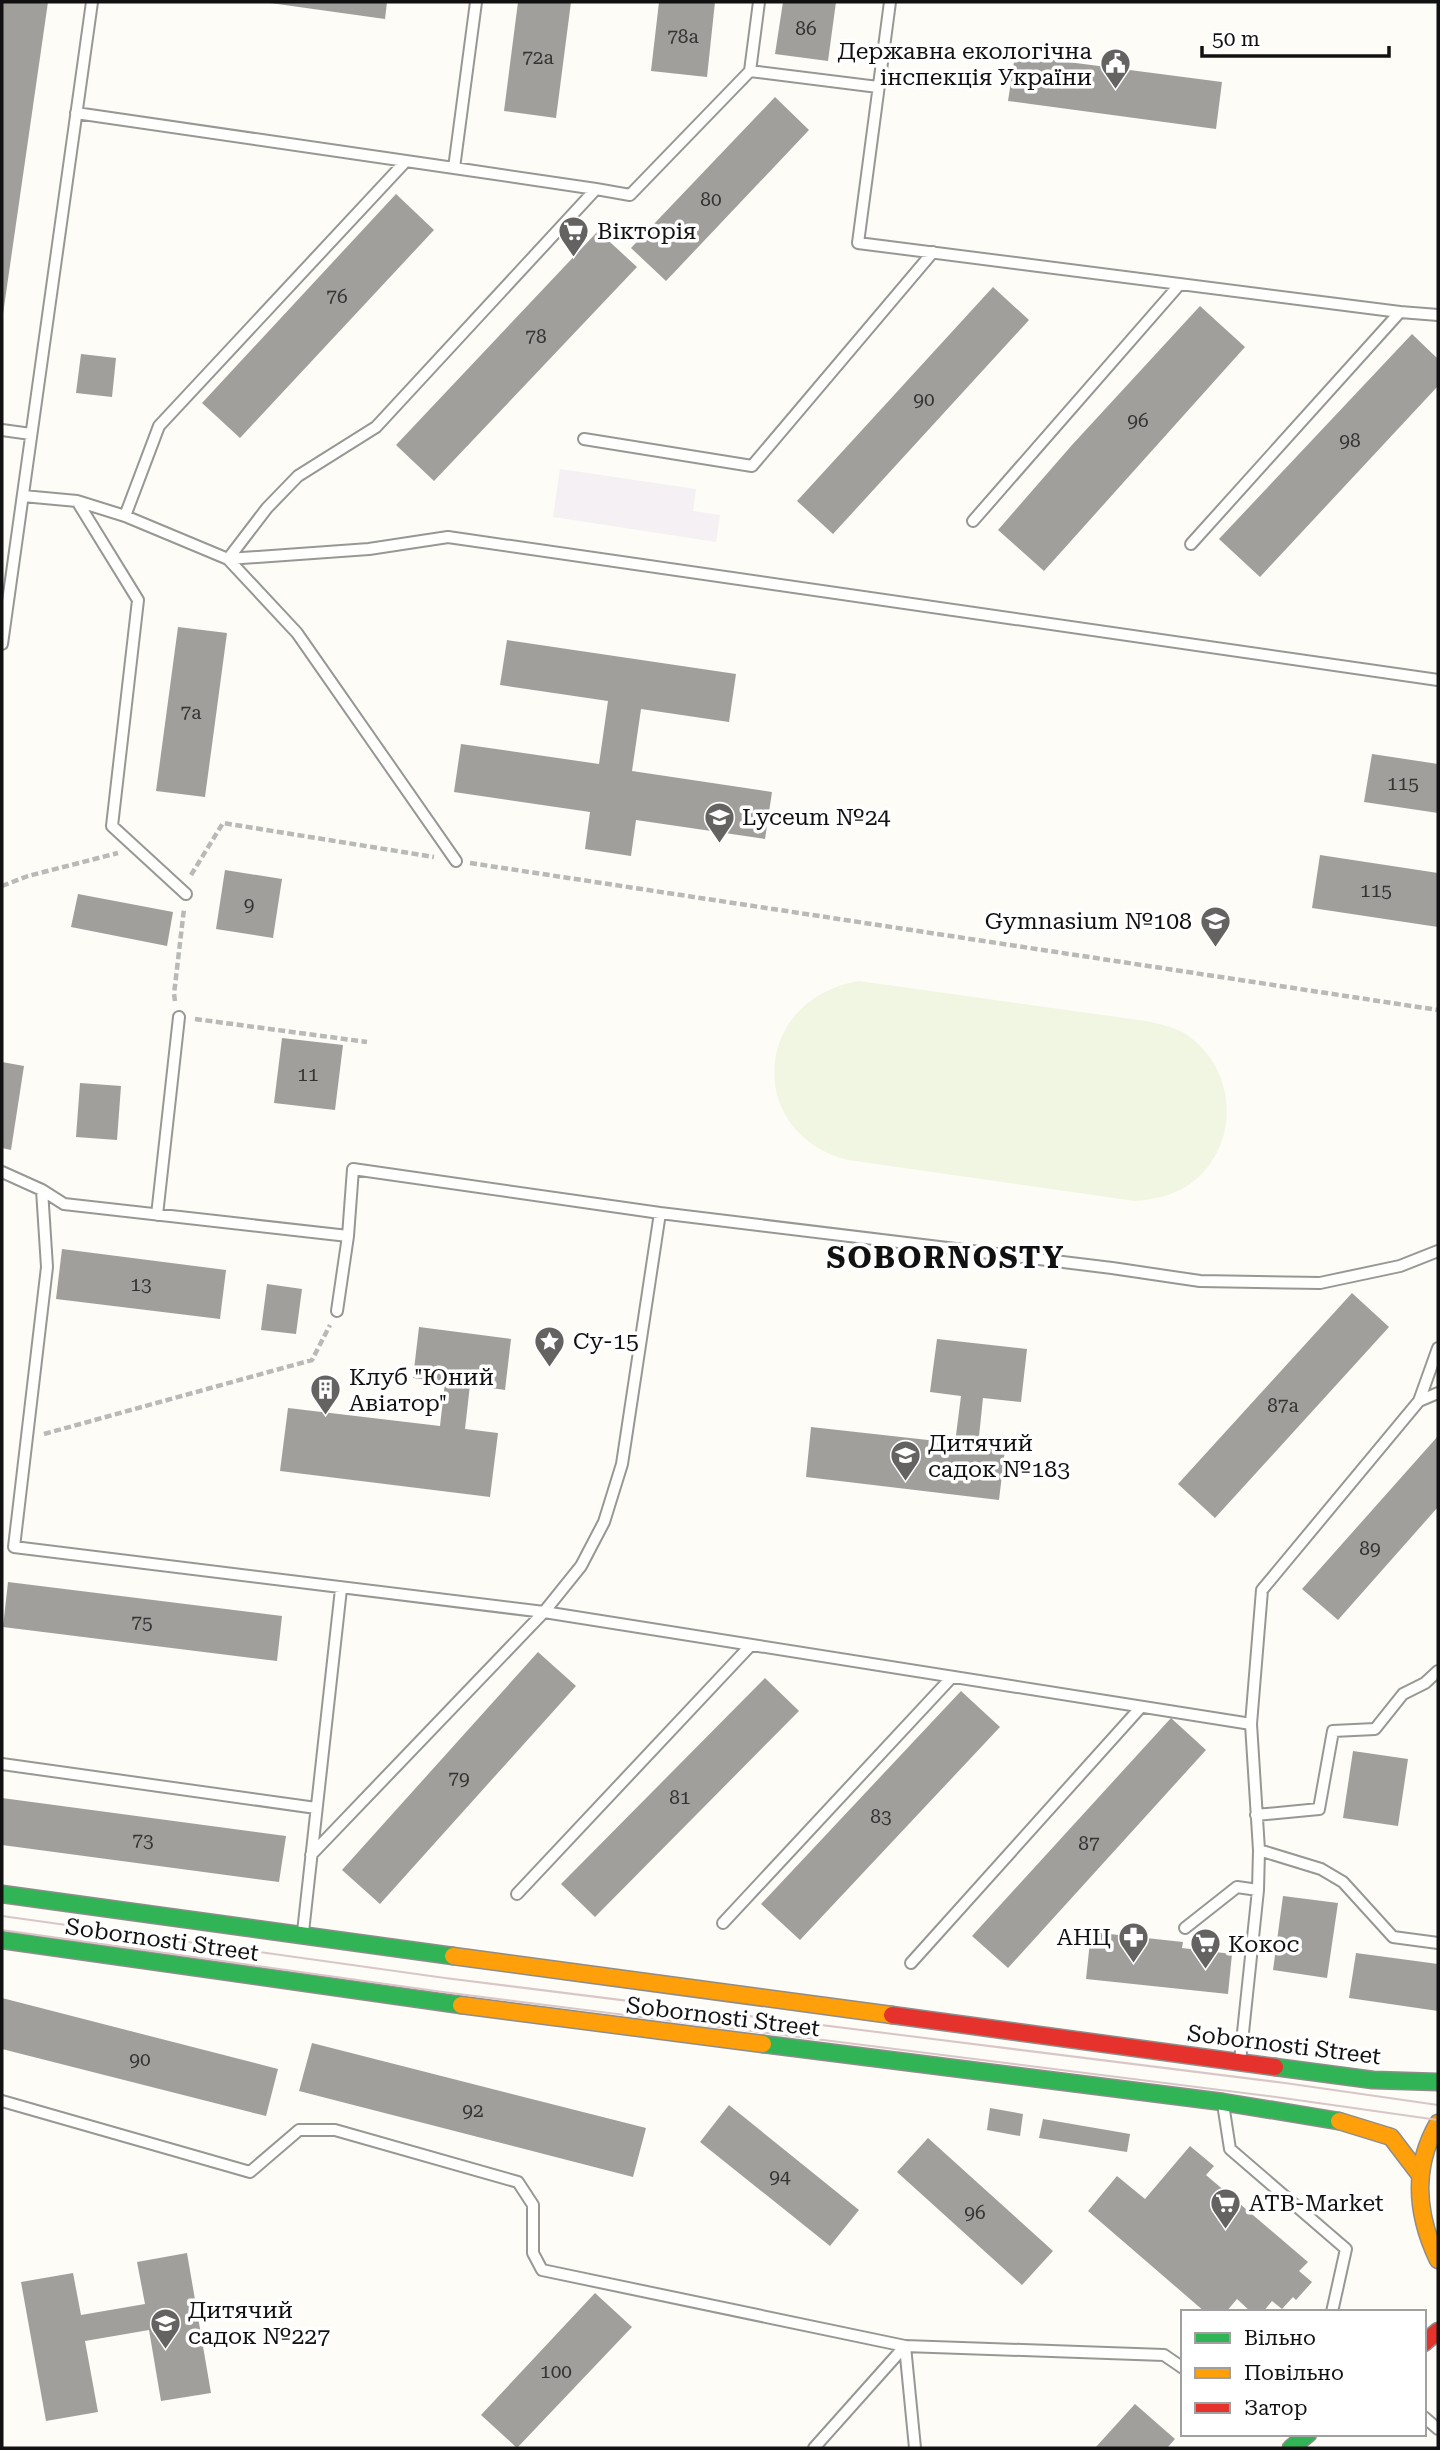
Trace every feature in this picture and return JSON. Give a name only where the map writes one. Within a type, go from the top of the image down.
[{"type":"main road","name":"Sobornosti Street","points":[[2,1894],[1240,2063],[1373,2080],[1438,2082]]},
{"type":"main road","name":"Sobornosti Street","points":[[2,1940],[546,2017],[1223,2102],[1340,2121],[1391,2137],[1420,2175]]},
{"type":"main road","points":[[1438,2123],[1425,2150],[1419,2198],[1422,2222],[1438,2260]]},
{"type":"lane","points":[[2,645],[92,2]]},
{"type":"lane","points":[[454,168],[476,2]]},
{"type":"lane","points":[[76,113],[630,195],[750,71],[759,2]]},
{"type":"lane","points":[[890,2],[858,243],[1400,312],[1438,314]]},
{"type":"lane","points":[[750,71],[878,87]]},
{"type":"lane","points":[[125,516],[159,425],[406,161]]},
{"type":"lane","points":[[228,559],[267,508],[298,476],[376,427],[596,189]]},
{"type":"lane","points":[[584,439],[752,466],[933,252]]},
{"type":"lane","points":[[973,521],[1180,284]]},
{"type":"lane","points":[[1191,544],[1400,312]]},
{"type":"lane","points":[[2,430],[31,434]]},
{"type":"lane","points":[[23,496],[77,502],[125,516],[228,559],[297,633],[456,861]]},
{"type":"lane","points":[[77,502],[138,600],[112,826],[186,894]]},
{"type":"lane","points":[[228,559],[369,550],[448,537],[1438,680]]},
{"type":"lane","points":[[157,1215],[178,1017]]},
{"type":"lane","points":[[337,1311],[348,1236],[353,1169],[660,1213],[1199,1281],[1320,1283],[1400,1266],[1438,1251]]},
{"type":"lane","points":[[2,1172],[64,1204],[348,1236]]},
{"type":"lane","points":[[42,1191],[47,1267],[27,1439],[8,1547],[544,1612],[1251,1724]]},
{"type":"lane","points":[[311,1855],[544,1612],[581,1566],[604,1522],[622,1464],[660,1213]]},
{"type":"lane","points":[[1240,2063],[1258,1890],[1259,1850],[1251,1724],[1262,1590],[1419,1401],[1438,1348]]},
{"type":"lane","points":[[1419,1401],[1438,1392]]},
{"type":"lane","points":[[302,1935],[341,1589]]},
{"type":"lane","points":[[517,1894],[751,1645]]},
{"type":"lane","points":[[1256,1815],[1319,1809],[1332,1731],[1376,1729],[1403,1694],[1425,1683],[1438,1671]]},
{"type":"lane","points":[[723,1923],[952,1677]]},
{"type":"lane","points":[[911,1963],[1141,1707]]},
{"type":"lane","points":[[2,1764],[316,1808]]},
{"type":"lane","points":[[1259,1850],[1321,1869],[1343,1882],[1393,1937],[1438,1943]]},
{"type":"lane","points":[[1185,1928],[1237,1887],[1258,1890]]},
{"type":"lane","points":[[2,2101],[250,2172],[299,2130],[335,2130],[518,2182],[533,2205],[533,2253],[542,2270],[905,2347],[1164,2355],[1181,2367]]},
{"type":"lane","points":[[1223,2102],[1230,2149],[1346,2249],[1332,2310]]},
{"type":"lane","points":[[814,2448],[905,2347]]},
{"type":"lane","points":[[905,2347],[915,2448]]},
{"type":"path","points":[[189,877],[223,823],[456,861],[1438,1010]]},
{"type":"path","points":[[2,886],[29,876],[138,849]]},
{"type":"path","points":[[186,894],[174,994],[178,1017],[367,1042]]},
{"type":"path","points":[[27,1439],[312,1360],[337,1311]]},
{"type":"shaded area","points":[[560,469],[696,489],[693,511],[720,515],[716,542],[553,517]]},
{"type":"green space","points":[[859,981],[1146,1021],[1178,1030],[1200,1046],[1213,1063],[1222,1082],[1226,1124],[1220,1145],[1210,1164],[1188,1185],[1166,1195],[1135,1201],[848,1160],[814,1145],[791,1123],[778,1096],[774,1067],[781,1038],[798,1013],[824,993]]},
{"type":"building","points":[[2,2],[48,2],[3,314],[2,314]]},
{"type":"building","points":[[263,2],[387,2],[385,19]]},
{"type":"building","points":[[518,2],[571,2],[556,118],[504,111]]},
{"type":"building","points":[[659,2],[715,2],[707,77],[651,71]]},
{"type":"building","points":[[783,2],[836,2],[828,61],[775,54]]},
{"type":"building","name":"Державна екологічна інспекція України","points":[[1015,55],[1222,82],[1216,129],[1008,101]]},
{"type":"building","points":[[775,97],[809,130],[666,281],[631,248]]},
{"type":"building","points":[[396,194],[434,230],[240,438],[202,403]]},
{"type":"building","points":[[598,231],[637,267],[434,481],[396,445]]},
{"type":"building","points":[[993,287],[1029,320],[833,534],[797,501]]},
{"type":"building","points":[[1200,306],[1245,347],[1044,571],[998,530]]},
{"type":"building","points":[[1412,334],[1438,359],[1438,386],[1260,577],[1219,539]]},
{"type":"building","points":[[81,354],[116,358],[112,397],[76,393]]},
{"type":"building","points":[[178,627],[227,633],[205,797],[156,791]]},
{"type":"building","points":[[507,640],[736,674],[729,722],[641,709],[632,771],[772,792],[765,839],[636,820],[631,856],[585,849],[590,812],[454,792],[461,744],[599,764],[608,701],[500,685]]},
{"type":"building","points":[[1372,754],[1438,764],[1438,813],[1364,802]]},
{"type":"building","points":[[1320,855],[1438,873],[1438,927],[1312,908]]},
{"type":"building","points":[[225,870],[282,879],[273,938],[216,929]]},
{"type":"building","points":[[78,894],[173,912],[167,946],[71,927]]},
{"type":"building","points":[[282,1038],[343,1045],[335,1110],[274,1103]]},
{"type":"building","points":[[2,1062],[24,1066],[11,1150],[2,1148]]},
{"type":"building","points":[[80,1083],[121,1086],[117,1140],[76,1137]]},
{"type":"building","points":[[62,1249],[226,1270],[220,1319],[56,1299]]},
{"type":"building","points":[[267,1284],[302,1289],[296,1334],[261,1330]]},
{"type":"building","points":[[1352,1293],[1389,1327],[1215,1518],[1178,1484]]},
{"type":"building","name":"Клуб \"Юний Авіатор\"","points":[[419,1327],[511,1339],[505,1390],[470,1385],[465,1429],[498,1433],[490,1497],[280,1471],[288,1408],[440,1426],[445,1382],[413,1378]]},
{"type":"building","points":[[937,1339],[1027,1349],[1021,1402],[983,1398],[978,1446],[1005,1449],[999,1500],[806,1477],[811,1427],[955,1443],[961,1396],[930,1392]]},
{"type":"building","points":[[1438,1436],[1438,1507],[1338,1620],[1302,1589]]},
{"type":"building","points":[[8,1582],[282,1616],[277,1661],[3,1627]]},
{"type":"building","points":[[538,1652],[576,1686],[380,1904],[342,1870]]},
{"type":"building","points":[[765,1678],[799,1711],[595,1917],[561,1884]]},
{"type":"building","points":[[961,1691],[1000,1727],[800,1940],[761,1904]]},
{"type":"building","points":[[1171,1718],[1206,1750],[1008,1968],[972,1936]]},
{"type":"building","points":[[1353,1751],[1408,1759],[1398,1826],[1343,1818]]},
{"type":"building","points":[[2,1798],[286,1836],[279,1882],[2,1845]]},
{"type":"building","points":[[1283,1896],[1338,1903],[1327,1978],[1273,1970]]},
{"type":"building","name":"АНЦ","points":[[1091,1932],[1183,1942],[1182,1948],[1232,1954],[1228,1994],[1086,1979]]},
{"type":"building","points":[[1356,1953],[1438,1964],[1438,2011],[1349,1998]]},
{"type":"building","points":[[2,1998],[278,2069],[266,2116],[2,2049]]},
{"type":"building","points":[[312,2043],[646,2128],[633,2177],[299,2091]]},
{"type":"building","points":[[729,2105],[859,2210],[830,2246],[700,2142]]},
{"type":"building","points":[[990,2108],[1023,2114],[1020,2136],[987,2130]]},
{"type":"building","points":[[1043,2119],[1130,2134],[1127,2152],[1039,2138]]},
{"type":"building","points":[[928,2138],[1053,2251],[1022,2285],[897,2172]]},
{"type":"building","points":[[1190,2146],[1214,2166],[1206,2175],[1308,2262],[1299,2271],[1312,2282],[1296,2300],[1293,2297],[1282,2309],[1272,2301],[1265,2310],[1249,2310],[1237,2299],[1228,2310],[1203,2310],[1088,2211],[1117,2176],[1145,2199]]},
{"type":"building","points":[[187,2253],[211,2393],[161,2401],[149,2330],[85,2341],[98,2412],[46,2421],[21,2282],[73,2273],[81,2315],[145,2304],[137,2262]]},
{"type":"building","points":[[595,2293],[632,2327],[517,2448],[481,2415]]},
{"type":"building","points":[[1135,2404],[1175,2439],[1167,2448],[1095,2448]]},
{"type":"tram line","points":[[2,1916],[445,1978],[1285,2083],[1438,2105]]},
{"type":"tram line","points":[[2,1930],[443,1992],[1438,2120]]},
{"type":"traffic: fast","points":[[2,1894],[453,1956]]},
{"type":"traffic: fast","points":[[2,1940],[461,2005]]},
{"type":"traffic: fast","points":[[763,2044],[1223,2102],[1339,2121]]},
{"type":"traffic: fast","points":[[1275,2067],[1373,2080],[1438,2082]]},
{"type":"traffic: fast","points":[[1291,2448],[1306,2436]]},
{"type":"traffic: slow","points":[[453,1956],[892,2015]]},
{"type":"traffic: slow","points":[[461,2005],[763,2044]]},
{"type":"traffic: slow","points":[[1339,2121],[1391,2137],[1420,2175]]},
{"type":"traffic: slow","points":[[1438,2123],[1424,2157],[1420,2191],[1425,2226],[1438,2260]]},
{"type":"traffic: jam","points":[[892,2015],[1275,2067]]},
{"type":"traffic: jam","points":[[1426,2341],[1438,2331]]},
{"type":"place","name":"Державна екологічна інспекція України","points":[[1115,91]]},
{"type":"place","name":"Вікторія","points":[[574,258]]},
{"type":"place","name":"Lyceum №24","points":[[719,844]]},
{"type":"place","name":"Gymnasium №108","points":[[1215,948]]},
{"type":"place","name":"Су-15","points":[[550,1368]]},
{"type":"place","name":"Клуб \"Юний Авіатор\"","points":[[326,1417]]},
{"type":"place","name":"Дитячий садок №183","points":[[905,1483]]},
{"type":"place","name":"АНЦ","points":[[1134,1964]]},
{"type":"place","name":"Кокос","points":[[1205,1971]]},
{"type":"place","name":"ATB-Market","points":[[1226,2230]]},
{"type":"place","name":"Дитячий садок №227","points":[[165,2350]]},
{"type":"district","name":"SOBORNOSTY","points":[[946,1257]]}]
